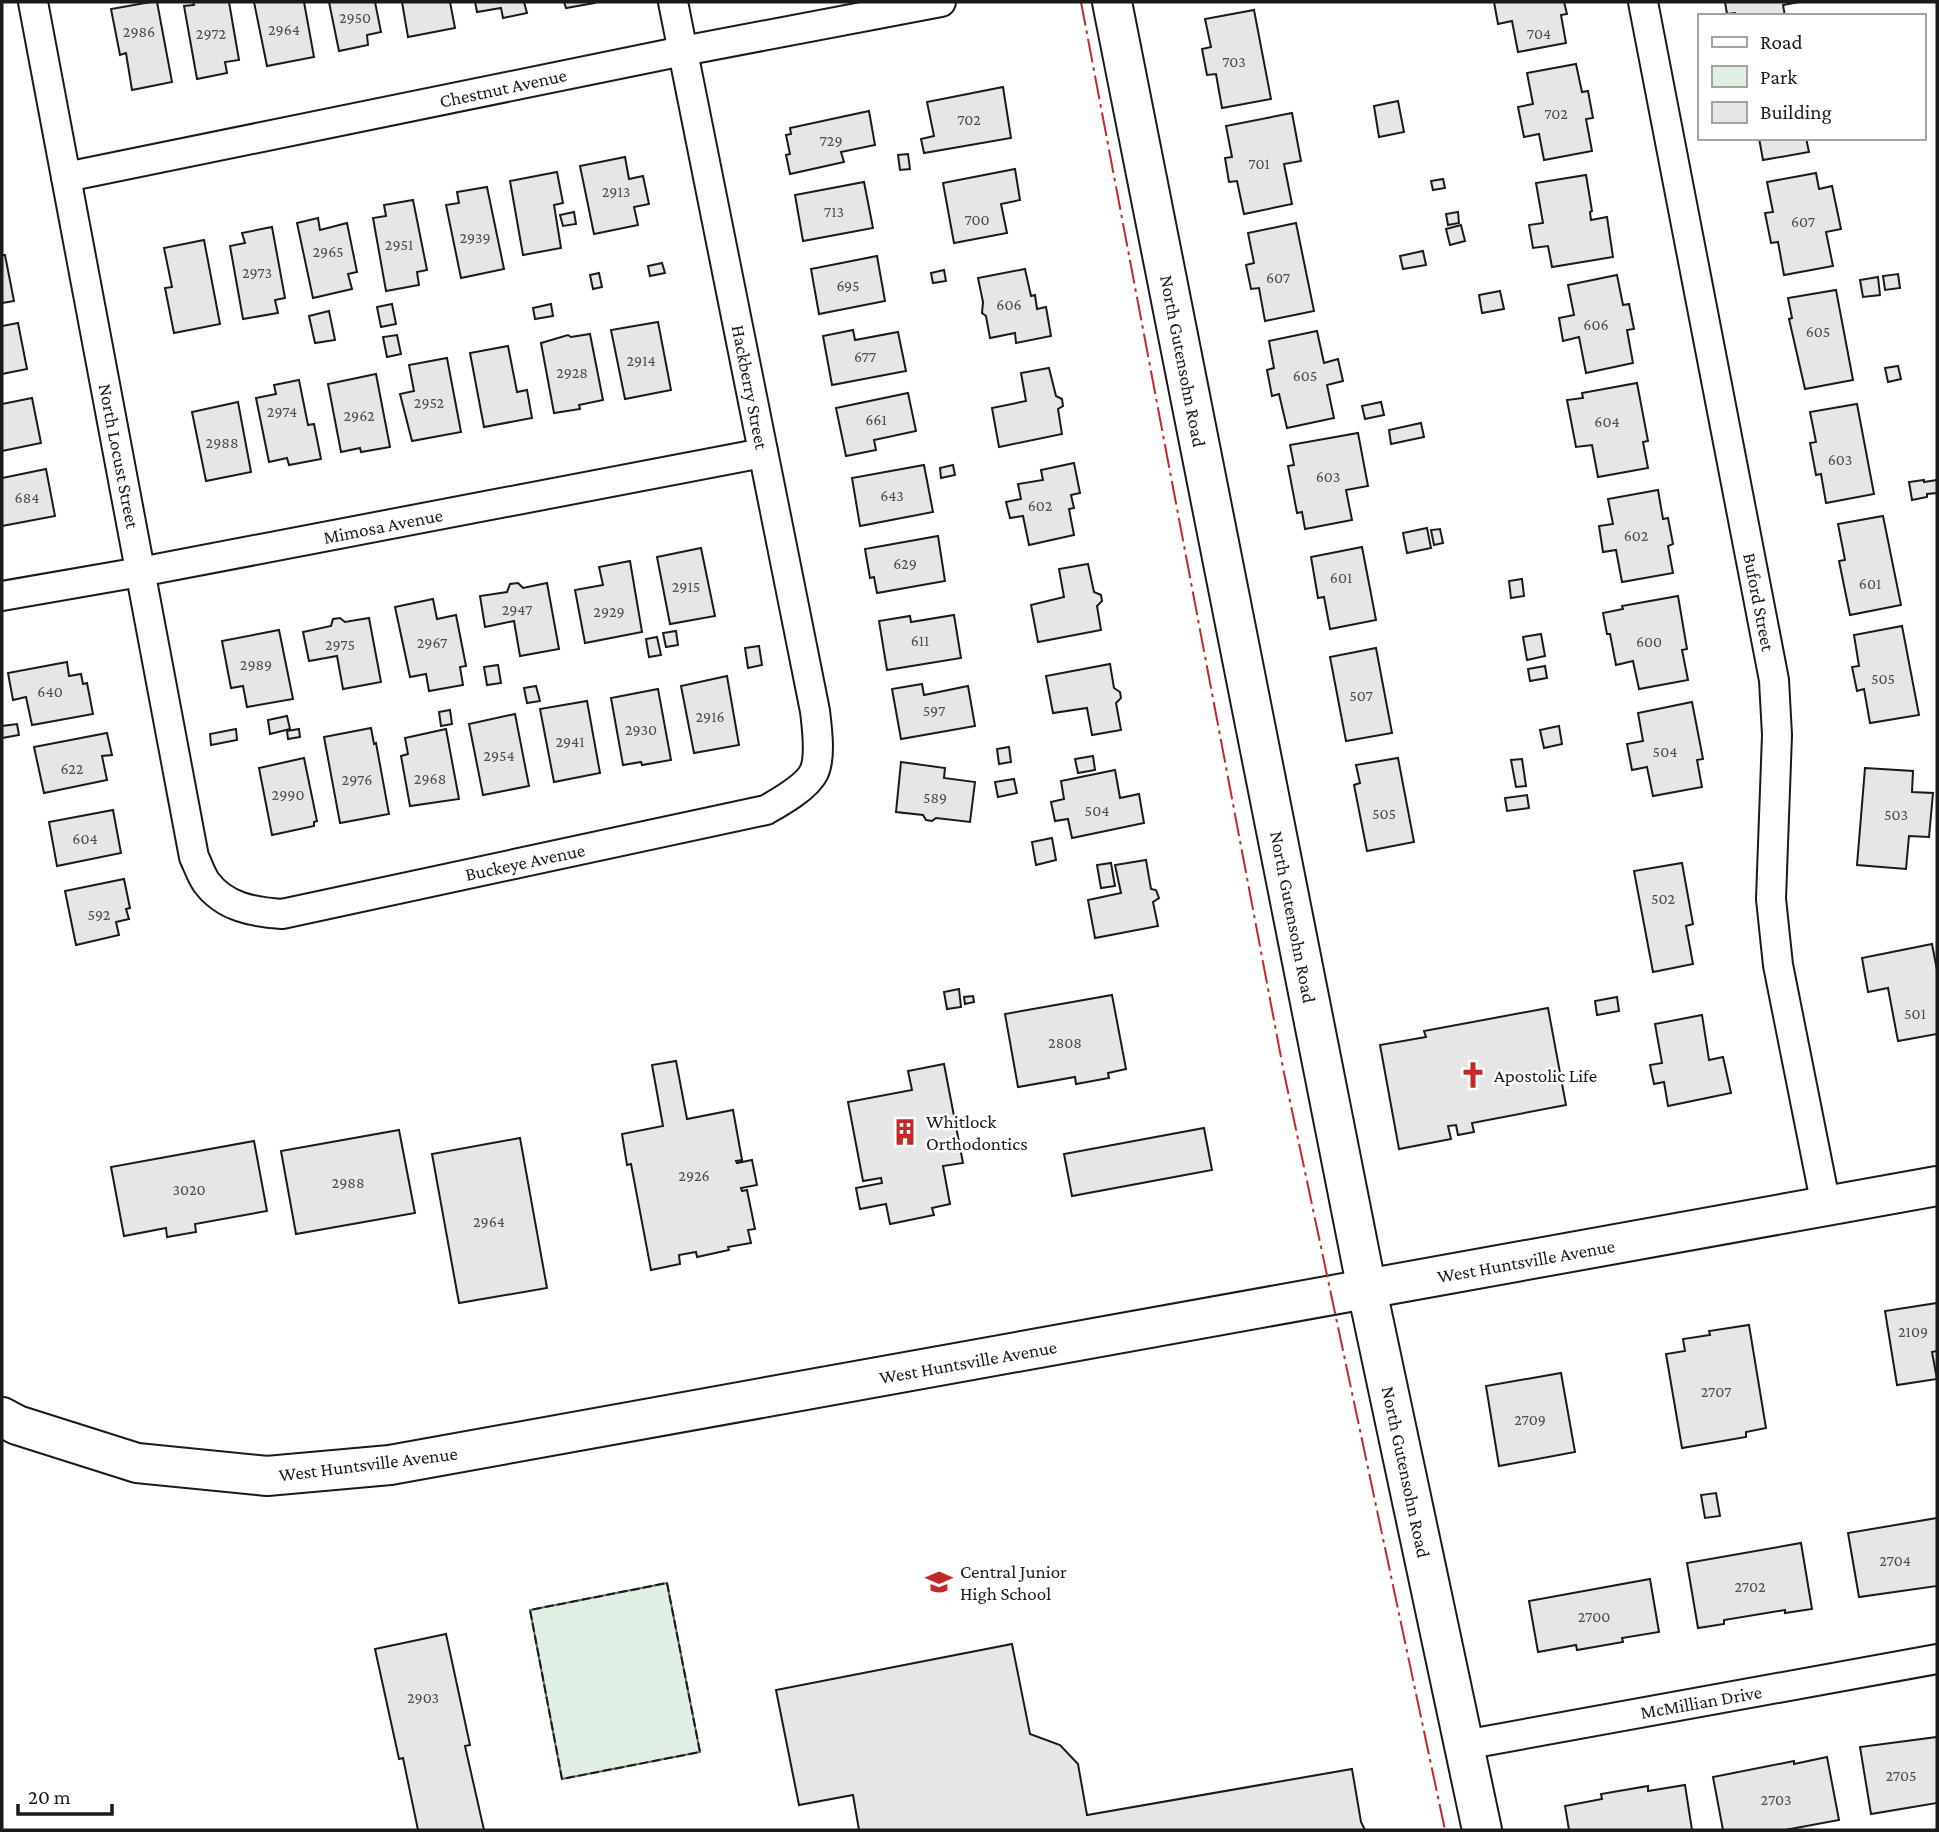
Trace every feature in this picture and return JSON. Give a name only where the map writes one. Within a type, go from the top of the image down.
[{"type":"main road","name":"North Gutensohn Road","points":[[1112,2],[1367,1290],[1482,1830]]},
{"type":"main road","name":"West Huntsville Avenue","points":[[2,1417],[17,1425],[137,1463],[267,1476],[390,1465],[1937,1186]]},
{"type":"street","name":"North Locust Street","points":[[33,2],[194,857],[206,883],[226,901]]},
{"type":"street","name":"Hackberry Street","points":[[673,2],[815,711],[818,743],[814,773]]},
{"type":"street","name":"Chestnut Avenue","points":[[66,177],[682,51],[941,2]]},
{"type":"street","name":"Buford Street","points":[[1643,2],[1774,680],[1777,735],[1772,912],[1778,965],[1826,1206]]},
{"type":"street","name":"Mimosa Avenue","points":[[2,597],[763,453]]},
{"type":"street","name":"Buckeye Avenue","points":[[226,901],[251,912],[282,914],[766,810],[792,794],[814,773]]},
{"type":"street","name":"McMillian Drive","points":[[1464,1745],[1937,1659]]},
{"type":"green space","points":[[667,1583],[700,1752],[562,1779],[530,1610]]},
{"type":"building","points":[[157,2],[172,82],[132,90],[126,53],[120,55],[111,9]]},
{"type":"building","points":[[193,2],[229,2],[239,60],[225,62],[227,73],[197,79],[184,6],[194,5]]},
{"type":"building","points":[[254,2],[304,2],[314,57],[267,66]]},
{"type":"building","points":[[329,2],[375,2],[381,32],[367,35],[368,45],[339,51]]},
{"type":"building","points":[[402,2],[450,2],[455,28],[408,37]]},
{"type":"building","points":[[475,2],[524,2],[527,13],[503,18],[501,8],[477,12]]},
{"type":"building","points":[[564,2],[595,2],[595,3],[566,8]]},
{"type":"building","points":[[1494,2],[1564,2],[1567,14],[1561,15],[1566,43],[1518,52],[1512,21],[1498,24]]},
{"type":"building","points":[[1725,2],[1799,2],[1783,5],[1785,14],[1727,14]]},
{"type":"building","points":[[1254,10],[1271,99],[1222,108],[1216,74],[1207,75],[1202,49],[1211,47],[1205,19]]},
{"type":"building","points":[[1576,64],[1582,92],[1588,91],[1593,118],[1586,119],[1592,151],[1544,160],[1539,134],[1524,137],[1518,107],[1533,104],[1527,73]]},
{"type":"building","points":[[1003,87],[1011,138],[924,153],[921,139],[934,136],[927,102]]},
{"type":"building","points":[[1398,101],[1404,132],[1379,137],[1374,106]]},
{"type":"building","points":[[869,111],[875,145],[841,152],[844,162],[790,174],[786,135],[791,134],[790,128]]},
{"type":"building","points":[[1292,113],[1301,161],[1284,164],[1292,204],[1244,214],[1237,181],[1229,182],[1225,158],[1232,157],[1226,126]]},
{"type":"building","points":[[1759,140],[1806,140],[1809,152],[1763,160]]},
{"type":"building","points":[[908,154],[910,169],[900,170],[898,155]]},
{"type":"building","points":[[625,157],[629,179],[643,176],[649,204],[634,207],[638,225],[594,234],[580,166]]},
{"type":"building","points":[[1015,169],[1020,200],[1001,204],[1007,233],[954,243],[943,183]]},
{"type":"building","points":[[557,172],[563,203],[554,205],[561,248],[523,255],[510,181]]},
{"type":"building","points":[[1816,173],[1819,189],[1832,186],[1841,229],[1826,232],[1833,266],[1784,275],[1778,242],[1771,243],[1765,213],[1773,212],[1767,182]]},
{"type":"building","points":[[1586,175],[1591,220],[1607,217],[1613,257],[1552,267],[1548,246],[1533,248],[1529,225],[1543,223],[1536,183]]},
{"type":"building","points":[[1443,179],[1445,188],[1433,190],[1431,181]]},
{"type":"building","points":[[864,182],[873,228],[803,241],[795,195]]},
{"type":"building","points":[[487,187],[504,269],[461,278],[446,205],[459,203],[457,192]]},
{"type":"building","points":[[413,200],[427,270],[417,272],[419,285],[386,291],[373,218],[386,216],[384,205]]},
{"type":"building","points":[[574,212],[576,224],[563,226],[560,215]]},
{"type":"building","points":[[1458,212],[1459,223],[1448,225],[1446,214]]},
{"type":"building","points":[[318,218],[320,230],[347,223],[357,272],[348,274],[352,289],[313,298],[297,223]]},
{"type":"building","points":[[1296,223],[1314,311],[1265,321],[1259,288],[1251,289],[1246,265],[1254,263],[1248,233]]},
{"type":"building","points":[[1461,225],[1465,241],[1450,245],[1446,229]]},
{"type":"building","points":[[272,227],[285,298],[275,300],[278,313],[243,319],[230,246],[245,243],[242,233]]},
{"type":"building","points":[[204,240],[220,324],[174,333],[165,288],[172,287],[164,248]]},
{"type":"building","points":[[1423,251],[1426,265],[1403,269],[1400,256]]},
{"type":"building","points":[[2,255],[5,255],[14,301],[2,303]]},
{"type":"building","points":[[877,256],[885,301],[819,314],[811,269]]},
{"type":"building","points":[[662,263],[665,273],[650,276],[648,266]]},
{"type":"building","points":[[1025,269],[1031,296],[1035,295],[1037,309],[1046,307],[1051,336],[1016,343],[1015,333],[990,338],[986,316],[982,313],[983,302],[978,278]]},
{"type":"building","points":[[944,270],[946,281],[933,283],[931,273]]},
{"type":"building","points":[[599,273],[602,287],[593,289],[590,275]]},
{"type":"building","points":[[1898,274],[1900,288],[1885,290],[1883,276]]},
{"type":"building","points":[[1617,275],[1623,305],[1629,304],[1634,329],[1627,330],[1633,363],[1586,373],[1579,337],[1563,341],[1559,318],[1574,315],[1568,285]]},
{"type":"building","points":[[1878,277],[1880,295],[1863,297],[1860,280]]},
{"type":"building","points":[[1836,290],[1853,380],[1805,389],[1789,319],[1792,318],[1788,298]]},
{"type":"building","points":[[1500,291],[1504,309],[1482,313],[1479,295]]},
{"type":"building","points":[[392,304],[396,324],[381,327],[377,307]]},
{"type":"building","points":[[551,304],[553,316],[535,319],[533,308]]},
{"type":"building","points":[[329,311],[335,340],[315,343],[309,316]]},
{"type":"building","points":[[658,322],[671,390],[625,399],[611,330]]},
{"type":"building","points":[[18,323],[27,369],[2,374],[2,326]]},
{"type":"building","points":[[853,330],[855,340],[898,332],[906,371],[832,385],[823,336]]},
{"type":"building","points":[[1317,331],[1324,363],[1338,359],[1343,381],[1327,385],[1334,418],[1287,428],[1279,394],[1272,396],[1267,370],[1274,368],[1269,341]]},
{"type":"building","points":[[590,334],[603,400],[579,405],[580,409],[554,413],[541,343],[568,335],[571,337]]},
{"type":"building","points":[[397,335],[401,354],[387,357],[383,337]]},
{"type":"building","points":[[508,346],[517,392],[527,390],[532,418],[484,427],[470,353]]},
{"type":"building","points":[[447,358],[461,432],[412,441],[400,394],[414,391],[409,365]]},
{"type":"building","points":[[1898,366],[1901,379],[1888,382],[1885,368]]},
{"type":"building","points":[[1049,368],[1056,396],[1062,399],[1063,406],[1058,409],[1062,434],[999,447],[992,408],[1026,401],[1021,373]]},
{"type":"building","points":[[376,374],[390,447],[341,452],[328,384]]},
{"type":"building","points":[[299,380],[308,425],[314,424],[321,459],[289,465],[287,458],[269,462],[256,398],[276,394],[274,385]]},
{"type":"building","points":[[1637,383],[1648,441],[1643,442],[1648,468],[1598,477],[1592,445],[1576,447],[1567,400],[1583,398],[1582,393]]},
{"type":"building","points":[[908,393],[916,431],[874,440],[876,450],[846,456],[836,408]]},
{"type":"building","points":[[32,398],[41,443],[2,451],[2,404]]},
{"type":"building","points":[[238,402],[251,472],[206,481],[192,412]]},
{"type":"building","points":[[1381,402],[1384,415],[1365,419],[1362,406]]},
{"type":"building","points":[[1857,404],[1874,494],[1826,503],[1821,474],[1816,475],[1810,443],[1816,442],[1810,412]]},
{"type":"building","points":[[1421,423],[1424,437],[1391,444],[1389,430]]},
{"type":"building","points":[[1358,433],[1368,486],[1346,490],[1352,520],[1305,529],[1302,512],[1297,513],[1288,466],[1294,465],[1290,445]]},
{"type":"building","points":[[1074,463],[1080,493],[1071,495],[1074,508],[1069,509],[1074,535],[1029,545],[1023,516],[1010,518],[1006,502],[1021,499],[1018,484],[1043,480],[1041,470]]},
{"type":"building","points":[[924,465],[933,512],[860,526],[852,478]]},
{"type":"building","points":[[953,465],[955,475],[941,478],[940,468]]},
{"type":"building","points":[[46,469],[55,516],[2,526],[2,478]]},
{"type":"building","points":[[1937,480],[1937,493],[1912,500],[1909,482]]},
{"type":"building","points":[[1658,490],[1663,519],[1668,518],[1673,544],[1668,546],[1673,573],[1622,582],[1616,550],[1603,552],[1599,526],[1613,524],[1608,499]]},
{"type":"building","points":[[1883,516],[1901,605],[1850,615],[1839,561],[1845,560],[1838,524]]},
{"type":"building","points":[[1427,528],[1431,548],[1407,553],[1403,533]]},
{"type":"building","points":[[1440,529],[1443,543],[1434,545],[1431,530]]},
{"type":"building","points":[[938,536],[945,581],[877,593],[874,577],[870,578],[865,549]]},
{"type":"building","points":[[1362,547],[1376,620],[1330,629],[1324,597],[1318,598],[1311,557]]},
{"type":"building","points":[[701,548],[715,616],[670,624],[657,557]]},
{"type":"building","points":[[630,561],[642,632],[585,643],[575,590],[603,585],[599,567]]},
{"type":"building","points":[[1088,564],[1094,592],[1101,595],[1102,601],[1097,606],[1101,630],[1038,642],[1031,605],[1064,597],[1059,569]]},
{"type":"building","points":[[1522,579],[1524,596],[1511,598],[1509,581]]},
{"type":"building","points":[[518,583],[523,588],[547,583],[559,649],[520,656],[514,621],[485,627],[480,596],[507,592],[510,584]]},
{"type":"building","points":[[1678,596],[1687,649],[1682,650],[1688,680],[1639,689],[1633,661],[1616,665],[1603,613],[1623,609],[1622,606]]},
{"type":"building","points":[[433,599],[437,619],[456,615],[466,666],[460,667],[463,685],[429,691],[426,674],[410,677],[395,607]]},
{"type":"building","points":[[954,615],[961,658],[887,670],[879,621],[910,616],[911,622]]},
{"type":"building","points":[[340,618],[345,622],[369,618],[381,682],[343,689],[337,656],[309,661],[303,632],[331,626],[333,619]]},
{"type":"building","points":[[1902,626],[1919,715],[1870,723],[1864,689],[1857,691],[1852,667],[1859,666],[1854,635]]},
{"type":"building","points":[[279,630],[293,699],[247,707],[243,686],[231,688],[222,641]]},
{"type":"building","points":[[676,631],[678,645],[666,647],[663,633]]},
{"type":"building","points":[[1541,634],[1545,656],[1527,660],[1523,637]]},
{"type":"building","points":[[657,637],[661,655],[649,657],[646,639]]},
{"type":"building","points":[[759,646],[762,665],[748,668],[745,648]]},
{"type":"building","points":[[1376,648],[1392,733],[1346,741],[1330,657]]},
{"type":"building","points":[[67,662],[69,676],[81,674],[83,684],[87,683],[93,714],[32,725],[26,697],[13,700],[8,673]]},
{"type":"building","points":[[1110,664],[1114,688],[1120,692],[1121,698],[1116,703],[1121,730],[1092,735],[1087,708],[1053,713],[1046,676]]},
{"type":"building","points":[[498,665],[501,683],[487,685],[484,667]]},
{"type":"building","points":[[1545,666],[1547,678],[1530,681],[1528,669]]},
{"type":"building","points":[[727,676],[739,745],[694,753],[681,686]]},
{"type":"building","points":[[922,684],[924,695],[968,686],[975,726],[901,739],[892,689]]},
{"type":"building","points":[[536,686],[540,701],[527,703],[524,688]]},
{"type":"building","points":[[658,689],[671,760],[623,765],[611,698]]},
{"type":"building","points":[[587,701],[600,773],[554,782],[540,709]]},
{"type":"building","points":[[1692,702],[1703,759],[1697,760],[1702,787],[1653,796],[1647,767],[1632,770],[1627,744],[1643,741],[1638,713]]},
{"type":"building","points":[[450,710],[452,724],[441,726],[439,712]]},
{"type":"building","points":[[515,714],[529,786],[483,795],[469,724]]},
{"type":"building","points":[[287,716],[290,729],[270,734],[268,720]]},
{"type":"building","points":[[17,724],[19,735],[2,738],[2,726]]},
{"type":"building","points":[[1559,726],[1562,744],[1544,748],[1540,730]]},
{"type":"building","points":[[371,728],[389,814],[340,823],[324,737]]},
{"type":"building","points":[[236,729],[237,740],[211,745],[210,734]]},
{"type":"building","points":[[299,729],[300,737],[288,739],[287,731]]},
{"type":"building","points":[[446,729],[459,799],[410,806],[401,756],[408,754],[405,738]]},
{"type":"building","points":[[107,733],[112,755],[102,756],[107,780],[44,793],[34,747]]},
{"type":"building","points":[[1009,747],[1011,762],[999,764],[997,749]]},
{"type":"building","points":[[1093,756],[1095,770],[1078,773],[1075,759]]},
{"type":"building","points":[[304,758],[317,821],[314,826],[272,835],[259,768]]},
{"type":"building","points":[[1398,758],[1414,842],[1367,851],[1354,785],[1360,783],[1356,765]]},
{"type":"building","points":[[1522,759],[1526,786],[1516,787],[1511,760]]},
{"type":"building","points":[[901,762],[945,768],[944,778],[975,782],[970,822],[936,818],[932,821],[926,820],[923,815],[896,812]]},
{"type":"building","points":[[1865,768],[1913,771],[1912,792],[1933,793],[1929,837],[1909,836],[1906,869],[1857,865]]},
{"type":"building","points":[[1115,770],[1120,798],[1139,794],[1144,823],[1072,838],[1068,819],[1055,821],[1051,802],[1064,799],[1061,781]]},
{"type":"building","points":[[1014,779],[1017,793],[998,797],[995,782]]},
{"type":"building","points":[[1527,795],[1529,808],[1507,811],[1505,798]]},
{"type":"building","points":[[113,810],[121,853],[57,866],[49,822]]},
{"type":"building","points":[[1052,838],[1056,860],[1036,865],[1032,842]]},
{"type":"building","points":[[1146,860],[1151,889],[1156,890],[1159,898],[1153,902],[1158,926],[1095,938],[1088,900],[1121,893],[1115,865]]},
{"type":"building","points":[[1111,863],[1115,886],[1101,888],[1097,865]]},
{"type":"building","points":[[1682,863],[1693,924],[1686,926],[1693,964],[1653,972],[1634,871]]},
{"type":"building","points":[[124,879],[130,908],[126,909],[129,919],[116,922],[119,935],[76,945],[65,891]]},
{"type":"building","points":[[1932,944],[1937,970],[1937,1034],[1898,1041],[1888,988],[1868,992],[1862,958]]},
{"type":"building","points":[[959,989],[961,1007],[947,1009],[944,992]]},
{"type":"building","points":[[1112,995],[1126,1069],[1108,1073],[1109,1078],[1076,1084],[1075,1077],[1018,1087],[1005,1014]]},
{"type":"building","points":[[973,996],[974,1002],[965,1004],[964,997]]},
{"type":"building","points":[[1617,997],[1619,1011],[1597,1015],[1595,1001]]},
{"type":"building","name":"Apostolic Life","points":[[1548,1008],[1566,1105],[1472,1123],[1474,1132],[1458,1135],[1456,1125],[1448,1126],[1451,1139],[1399,1149],[1380,1045],[1426,1037],[1424,1031]]},
{"type":"building","points":[[1702,1015],[1709,1060],[1723,1057],[1731,1093],[1668,1106],[1664,1082],[1654,1084],[1650,1065],[1662,1063],[1655,1024]]},
{"type":"building","points":[[676,1061],[687,1119],[733,1110],[742,1160],[736,1161],[752,1160],[757,1185],[741,1188],[742,1191],[747,1190],[755,1229],[748,1230],[751,1243],[697,1257],[696,1252],[679,1255],[680,1264],[651,1270],[631,1164],[627,1165],[622,1134],[663,1126],[652,1065]]},
{"type":"building","name":"Whitlock Orthodontics","points":[[944,1064],[963,1163],[943,1166],[950,1204],[932,1208],[934,1215],[890,1224],[886,1204],[860,1209],[856,1188],[882,1183],[881,1178],[863,1181],[848,1102],[912,1090],[908,1071]]},
{"type":"building","points":[[1204,1128],[1212,1170],[1072,1196],[1064,1154]]},
{"type":"building","points":[[399,1130],[415,1213],[296,1234],[281,1151]]},
{"type":"building","points":[[520,1138],[547,1288],[459,1303],[432,1154]]},
{"type":"building","points":[[254,1141],[267,1211],[195,1224],[196,1232],[167,1237],[166,1228],[124,1236],[111,1167]]},
{"type":"building","points":[[1937,1303],[1937,1351],[1932,1352],[1937,1379],[1897,1385],[1885,1311]]},
{"type":"building","points":[[1749,1325],[1766,1428],[1746,1432],[1746,1437],[1682,1448],[1666,1354],[1685,1351],[1683,1339],[1710,1335],[1709,1331]]},
{"type":"building","points":[[1561,1373],[1575,1452],[1499,1466],[1486,1386]]},
{"type":"building","points":[[1716,1493],[1720,1516],[1705,1518],[1701,1495]]},
{"type":"building","points":[[1937,1518],[1937,1586],[1859,1597],[1848,1533]]},
{"type":"building","points":[[1801,1543],[1812,1609],[1785,1613],[1785,1610],[1724,1620],[1724,1624],[1698,1628],[1687,1563]]},
{"type":"building","points":[[1650,1579],[1659,1632],[1577,1650],[1576,1645],[1538,1652],[1529,1601]]},
{"type":"building","points":[[446,1634],[470,1745],[465,1746],[484,1830],[418,1830],[375,1649]]},
{"type":"building","points":[[1012,1644],[1030,1734],[1060,1745],[1078,1764],[1087,1815],[1352,1769],[1361,1822],[1365,1830],[859,1830],[853,1795],[799,1805],[776,1690]]},
{"type":"building","points":[[1937,1737],[1937,1803],[1871,1814],[1860,1747]]},
{"type":"building","points":[[1827,1757],[1839,1820],[1785,1830],[1723,1830],[1713,1777]]},
{"type":"building","points":[[1685,1785],[1692,1830],[1569,1830],[1565,1806],[1602,1799],[1601,1794],[1648,1786],[1648,1791]]},
{"type":"fence","points":[[667,1583],[700,1752],[562,1779],[530,1610],[667,1583]]},
{"type":"power","points":[[1081,2],[1284,1073],[1445,1830]]},
{"type":"place","name":"Apostolic Life","points":[[1473,1075]]},
{"type":"place","name":"Whitlock Orthodontics","points":[[905,1132]]},
{"type":"place","name":"Central Junior High School","points":[[939,1582]]}]
